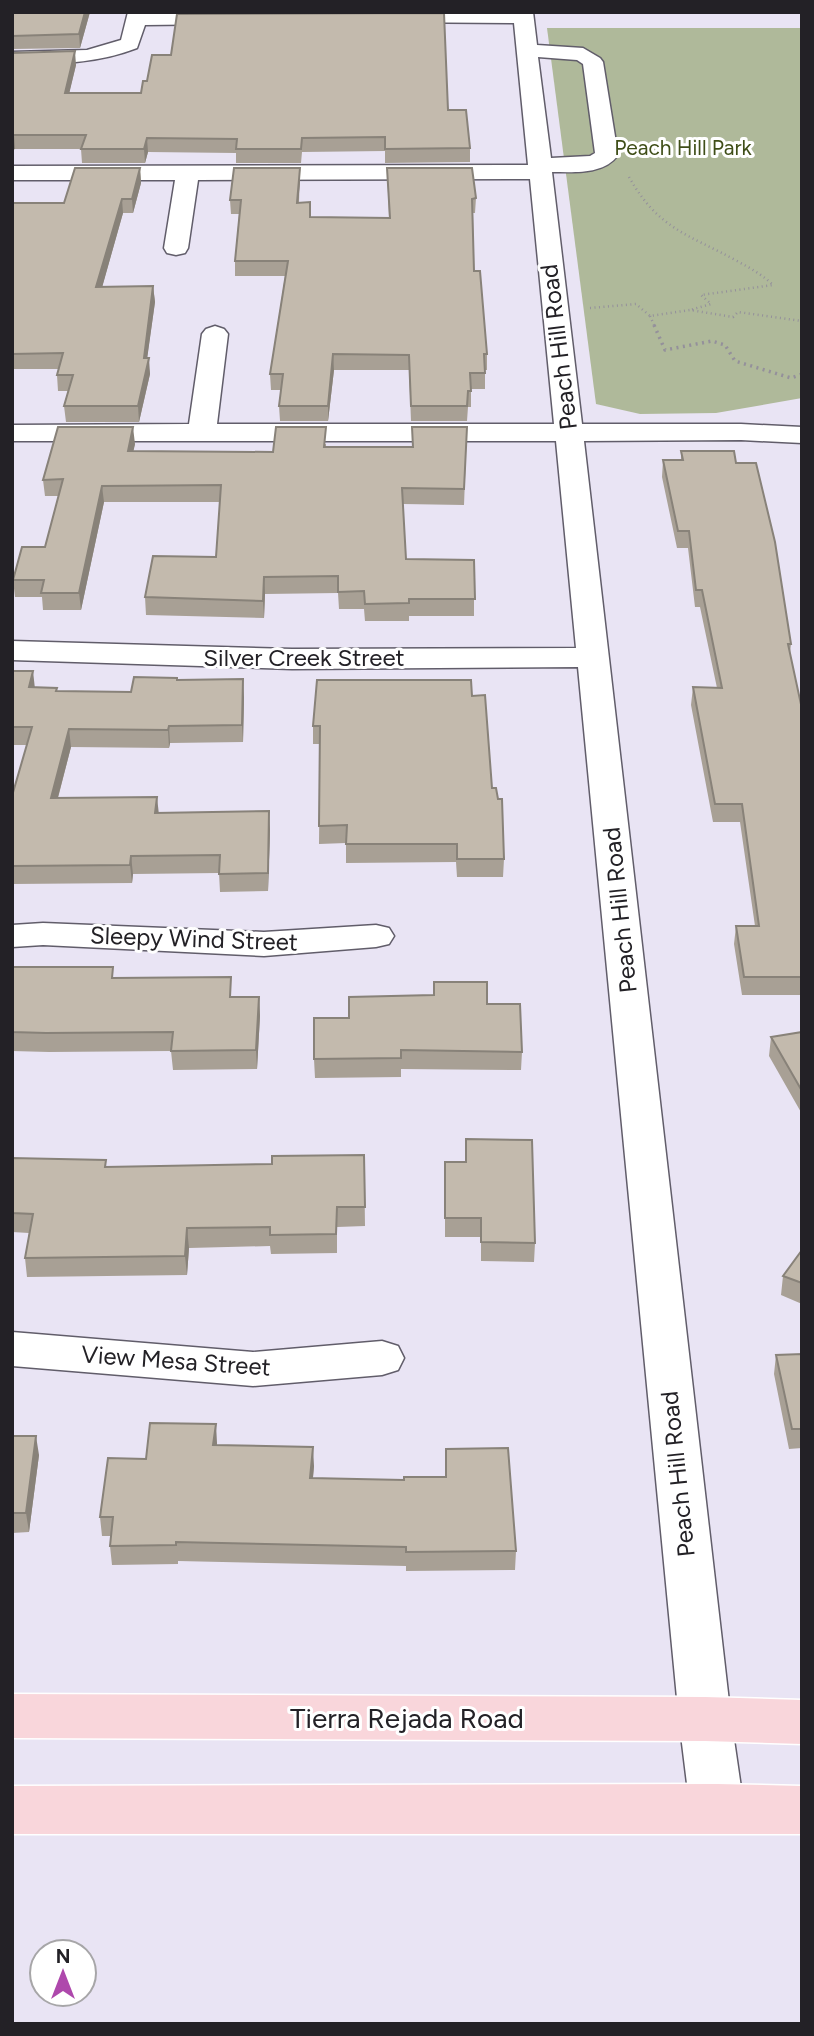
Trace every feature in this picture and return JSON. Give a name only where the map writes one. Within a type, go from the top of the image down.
[{"type":"main road","name":"Tierra Rejada Road","points":[[12,1716],[705,1719],[802,1722]]},
{"type":"main road","points":[[12,1811],[717,1808],[802,1810]]},
{"type":"street","points":[[12,58],[84,58],[110,54],[130,44],[137,15],[248,18]]},
{"type":"street","points":[[12,173],[540,169],[597,162],[607,155],[593,62],[583,54],[525,26],[372,18]]},
{"type":"street","name":"Peach Hill Road","points":[[525,26],[595,657],[635,1072],[717,1808]]},
{"type":"street","points":[[176,248],[188,173]]},
{"type":"street","points":[[202,433],[215,334]]},
{"type":"street","points":[[12,433],[741,432],[802,435]]},
{"type":"street","name":"Silver Creek Street","points":[[12,650],[292,659],[595,657]]},
{"type":"street","name":"Sleepy Wind Street","points":[[12,936],[43,934],[264,944],[376,936]]},
{"type":"street","name":"View Mesa Street","points":[[12,1349],[253,1369],[382,1358]]},
{"type":"path","points":[[630,166],[629,178],[647,208],[662,223],[682,235],[710,245],[773,285],[701,295],[711,304],[650,316]]},
{"type":"path","points":[[581,309],[636,304],[650,316],[665,349],[712,341],[725,345],[735,361],[791,378],[802,374]]},
{"type":"path","points":[[690,310],[733,317],[737,312],[802,321]]},
{"type":"green space","name":"Peach Hill Park","points":[[547,28],[802,28],[802,398],[716,413],[640,414],[596,404]]},
{"type":"building","points":[[12,12],[85,12],[79,34],[12,36]]},
{"type":"building","points":[[444,13],[448,110],[466,110],[470,148],[385,149],[385,137],[302,138],[301,149],[236,149],[237,139],[147,138],[144,149],[81,149],[86,135],[12,135],[12,53],[75,51],[65,93],[141,93],[143,81],[147,81],[152,55],[171,55],[177,14]]},
{"type":"building","points":[[75,168],[140,168],[132,199],[122,199],[96,287],[153,286],[144,358],[149,358],[138,406],[64,406],[73,375],[57,375],[63,353],[12,354],[12,203],[64,203]]},
{"type":"building","points":[[234,168],[300,168],[297,203],[310,202],[310,217],[390,218],[387,168],[472,168],[476,198],[472,199],[474,271],[480,271],[487,354],[484,354],[485,373],[470,373],[471,391],[468,391],[467,406],[411,406],[409,355],[333,354],[328,406],[279,406],[283,374],[270,374],[288,261],[235,261],[241,200],[230,200]]},
{"type":"building","points":[[58,427],[133,427],[128,451],[273,452],[276,427],[326,427],[324,447],[413,447],[412,427],[467,427],[464,489],[402,488],[406,559],[474,560],[475,599],[409,599],[409,603],[365,604],[364,591],[338,592],[338,576],[264,577],[263,601],[145,597],[153,556],[216,557],[221,485],[102,486],[79,593],[41,593],[44,580],[13,580],[22,547],[45,547],[63,479],[43,480]]},
{"type":"building","points":[[681,451],[734,451],[736,463],[756,463],[775,542],[791,644],[788,644],[802,709],[802,977],[744,977],[736,926],[759,926],[742,804],[715,804],[693,687],[722,688],[702,590],[696,590],[689,531],[678,531],[663,460],[683,460]]},
{"type":"building","points":[[12,671],[33,671],[29,687],[57,688],[56,691],[131,692],[134,677],[177,680],[243,679],[242,725],[169,726],[168,730],[69,729],[51,798],[157,797],[155,813],[269,811],[268,873],[219,874],[220,855],[131,856],[130,865],[12,866],[12,796],[32,727],[12,727]]},
{"type":"building","points":[[317,680],[471,680],[472,696],[485,695],[492,788],[496,788],[498,799],[502,799],[504,859],[457,859],[457,844],[346,844],[347,825],[319,826],[320,726],[313,726]]},
{"type":"building","points":[[12,967],[113,967],[112,978],[231,977],[230,997],[259,997],[256,1050],[171,1051],[173,1032],[12,1032]]},
{"type":"building","points":[[434,982],[487,982],[487,1004],[520,1004],[522,1052],[401,1050],[401,1058],[314,1059],[314,1018],[349,1018],[349,997],[434,995]]},
{"type":"building","points":[[802,1032],[802,1091],[771,1037]]},
{"type":"building","points":[[466,1139],[532,1140],[535,1243],[481,1242],[481,1218],[445,1218],[445,1162],[466,1162]]},
{"type":"building","points":[[364,1155],[365,1207],[337,1207],[336,1234],[270,1235],[270,1227],[187,1228],[185,1256],[25,1258],[33,1214],[12,1213],[12,1158],[106,1160],[105,1167],[272,1164],[272,1156]]},
{"type":"building","points":[[802,1250],[802,1283],[783,1276]]},
{"type":"building","points":[[802,1354],[802,1429],[792,1429],[776,1355]]},
{"type":"building","points":[[150,1423],[216,1424],[213,1445],[313,1447],[310,1478],[404,1480],[404,1477],[446,1477],[446,1449],[508,1448],[516,1551],[406,1552],[406,1547],[176,1542],[176,1545],[110,1546],[113,1517],[100,1517],[108,1458],[146,1459]]},
{"type":"building","points":[[12,1436],[36,1436],[26,1513],[12,1513]]}]
